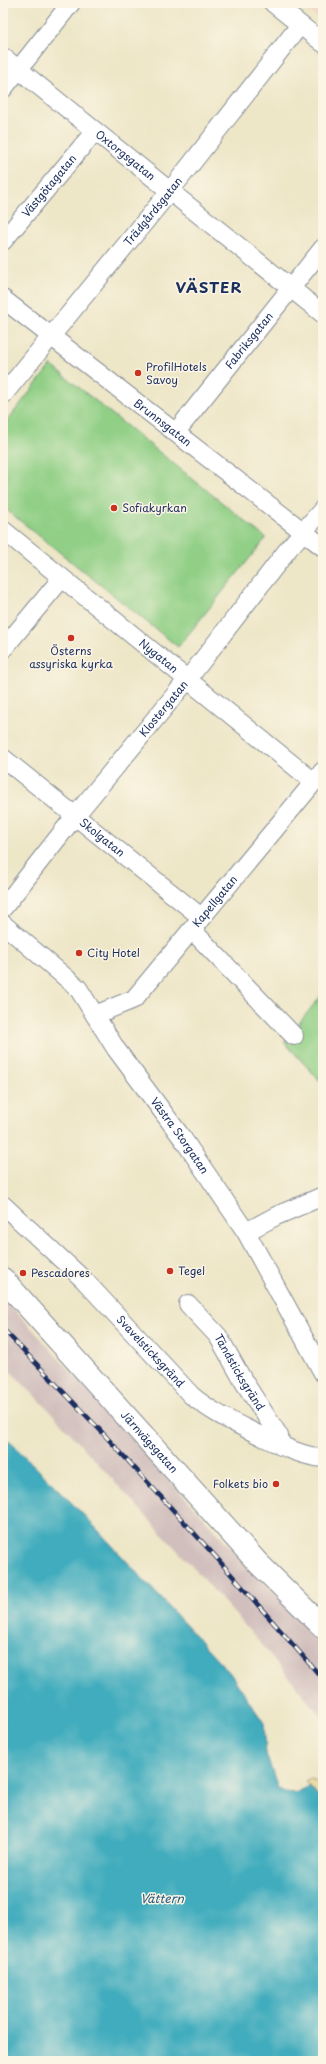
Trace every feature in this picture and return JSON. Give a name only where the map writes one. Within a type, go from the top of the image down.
[{"type":"street","points":[[3,89],[71,3]]},
{"type":"street","points":[[273,3],[323,43]]},
{"type":"street","name":"Trädgårdsgatan","points":[[3,395],[170,191],[300,25]]},
{"type":"street","name":"Oxtorgsgatan","points":[[3,58],[323,314]]},
{"type":"street","name":"Västgötagatan","points":[[3,241],[95,131]]},
{"type":"street","name":"Fabriksgatan","points":[[176,432],[323,248]]},
{"type":"street","name":"Brunnsgatan","points":[[3,299],[323,547]]},
{"type":"street","name":"Klostergatan","points":[[3,908],[75,816],[188,679],[289,548],[323,509]]},
{"type":"street","name":"Nygatan","points":[[3,530],[188,679],[319,776]]},
{"type":"street","points":[[3,649],[62,578]]},
{"type":"street","name":"Skolgatan","points":[[3,758],[75,816],[196,923],[294,1036]]},
{"type":"street","name":"Kapellgatan","points":[[95,1015],[134,999],[319,776]]},
{"type":"street","name":"Västra Storgatan","points":[[3,924],[78,988],[87,999],[116,1049],[183,1139],[246,1232],[323,1373]]},
{"type":"street","points":[[246,1232],[276,1216],[323,1196]]},
{"type":"street","name":"Svavelsticksgränd","points":[[3,1205],[84,1280],[191,1395],[215,1413],[281,1446],[312,1457],[323,1458]]},
{"type":"street","name":"Järnvägsgatan","points":[[3,1279],[258,1563],[299,1601],[323,1627]]},
{"type":"street","name":"Tändsticksgränd","points":[[188,1304],[218,1336],[244,1382],[279,1436],[281,1446]]},
{"type":"street","name":"Järnvägsgatan","points":[[299,1601],[323,1612]]},
{"type":"shaded area","points":[[298,3],[323,3],[323,22]]},
{"type":"shaded area","points":[[3,1297],[253,1572],[323,1637],[323,1719],[263,1646],[200,1575],[49,1410],[3,1364]]},
{"type":"green space","points":[[51,365],[266,538],[178,647],[3,507],[3,426]]},
{"type":"green space","points":[[323,993],[323,1084],[284,1042]]},
{"type":"sand","points":[[311,1779],[323,1784],[323,1802],[305,1782]]},
{"type":"water","name":"Vättern","points":[[3,1435],[82,1513],[230,1673],[264,1723],[266,1754],[278,1788],[284,1792],[295,1793],[310,1786],[323,1802],[323,2061],[3,2061]]},
{"type":"railway","points":[[3,1329],[99,1429],[215,1556],[323,1679]]},
{"type":"place","name":"ProfilHotels Savoy","points":[[138,373]]},
{"type":"place","name":"Sofiakyrkan","points":[[114,508]]},
{"type":"place","name":"Österns assyriska kyrka","points":[[71,638]]},
{"type":"place","name":"City Hotel","points":[[79,953]]},
{"type":"place","name":"Tegel","points":[[170,1271]]},
{"type":"place","name":"Pescadores","points":[[23,1273]]},
{"type":"place","name":"Folkets bio","points":[[276,1484]]},
{"type":"district","name":"VÄSTER","points":[[209,288]]}]
